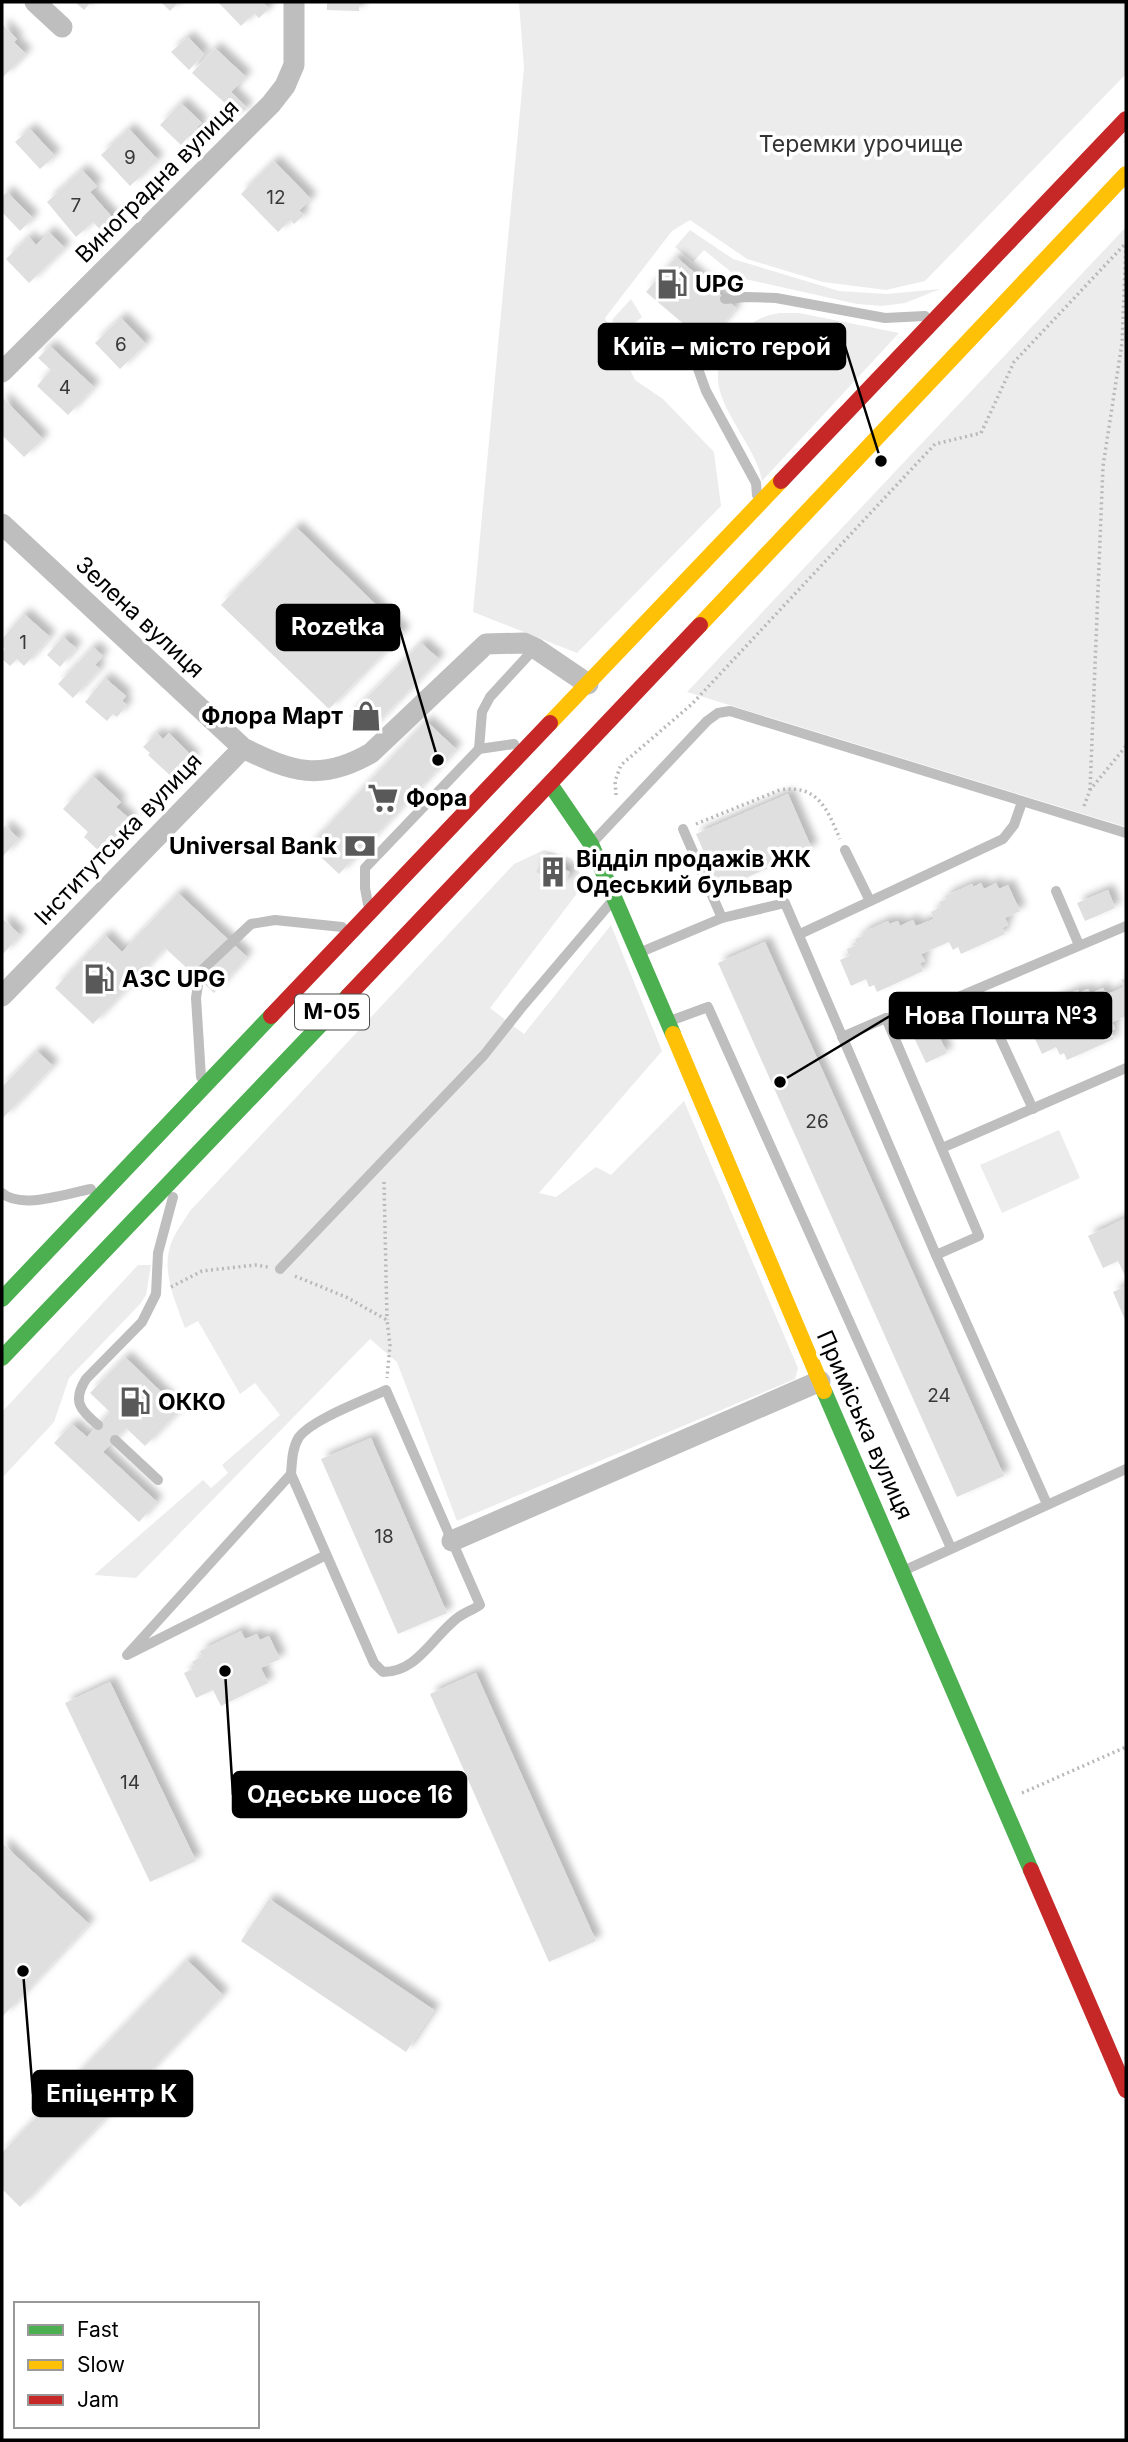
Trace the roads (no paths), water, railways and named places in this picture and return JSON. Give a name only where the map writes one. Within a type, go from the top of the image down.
[{"type":"main road","name":"М-05","points":[[2,1299],[1126,119]]},
{"type":"main road","name":"М-05","points":[[2,1358],[550,784],[1126,174]]},
{"type":"main road","name":"Приміська вулиця","points":[[550,784],[591,844],[615,897],[820,1381],[1126,2090]]},
{"type":"street","points":[[35,2],[62,27]]},
{"type":"street","name":"Виноградна вулиця","points":[[2,372],[271,104],[285,86],[294,65],[294,2]]},
{"type":"street","name":"Зелена вулиця","points":[[2,524],[243,748],[274,763],[299,770],[324,771],[351,764],[371,753],[486,643],[524,643],[535,648]]},
{"type":"street","points":[[535,648],[588,684]]},
{"type":"street","name":"Інститутська вулиця","points":[[2,996],[243,748]]},
{"type":"street","points":[[453,1541],[820,1381]]},
{"type":"lane","points":[[725,299],[776,298],[885,318],[938,316]]},
{"type":"lane","points":[[695,334],[693,355],[697,367],[706,391],[756,484],[758,507]]},
{"type":"lane","points":[[479,749],[482,712],[490,696],[535,648]]},
{"type":"lane","points":[[591,844],[707,721],[718,713],[730,711],[1126,833]]},
{"type":"lane","points":[[370,914],[365,888],[365,868],[479,749],[534,741]]},
{"type":"lane","points":[[800,934],[1003,839],[1014,825],[1022,802]]},
{"type":"lane","points":[[683,830],[722,918]]},
{"type":"lane","points":[[845,850],[870,901]]},
{"type":"lane","points":[[1056,891],[1079,945]]},
{"type":"lane","points":[[279,1269],[484,1055],[615,897]]},
{"type":"lane","points":[[638,953],[722,918],[785,903],[936,1255],[1047,1504]]},
{"type":"lane","points":[[201,1089],[196,998],[200,972],[251,924],[275,920],[355,929]]},
{"type":"lane","points":[[842,1037],[886,1018],[911,1017],[1126,926]]},
{"type":"lane","points":[[978,990],[1032,1109]]},
{"type":"lane","points":[[667,1022],[708,1007],[951,1548]]},
{"type":"lane","points":[[886,1018],[979,1236],[936,1255]]},
{"type":"lane","points":[[942,1148],[1126,1068]]},
{"type":"lane","points":[[98,1425],[81,1409],[78,1399],[80,1388],[142,1322],[156,1294],[158,1253],[180,1171]]},
{"type":"lane","points":[[2,1193],[13,1201],[25,1202],[111,1185]]},
{"type":"lane","points":[[386,1390],[480,1605],[457,1618],[410,1666],[397,1672],[383,1672],[374,1663],[291,1474],[292,1454],[298,1439],[311,1426],[386,1390]]},
{"type":"lane","points":[[115,1440],[158,1480]]},
{"type":"lane","points":[[903,1571],[1126,1469]]},
{"type":"lane","points":[[291,1474],[127,1655],[326,1555]]},
{"type":"place","name":"UPG","points":[[672,284]]},
{"type":"place","name":"Київ – місто герой","points":[[881,461]]},
{"type":"place","name":"Флора Март","points":[[366,716]]},
{"type":"place","name":"Rozetka","points":[[438,760]]},
{"type":"place","name":"Фора","points":[[383,798]]},
{"type":"place","name":"Universal Bank","points":[[360,846]]},
{"type":"place","name":"Відділ продажів ЖК Одеський бульвар","points":[[553,872]]},
{"type":"place","name":"АЗС UPG","points":[[99,979]]},
{"type":"place","name":"Нова Пошта №3","points":[[780,1082]]},
{"type":"place","name":"ОККО","points":[[135,1402]]},
{"type":"place","name":"Одеське шосе 16","points":[[225,1671]]},
{"type":"place","name":"Епіцентр К","points":[[23,1971]]},
{"type":"park label","name":"Теремки урочище","points":[[861,144]]}]
